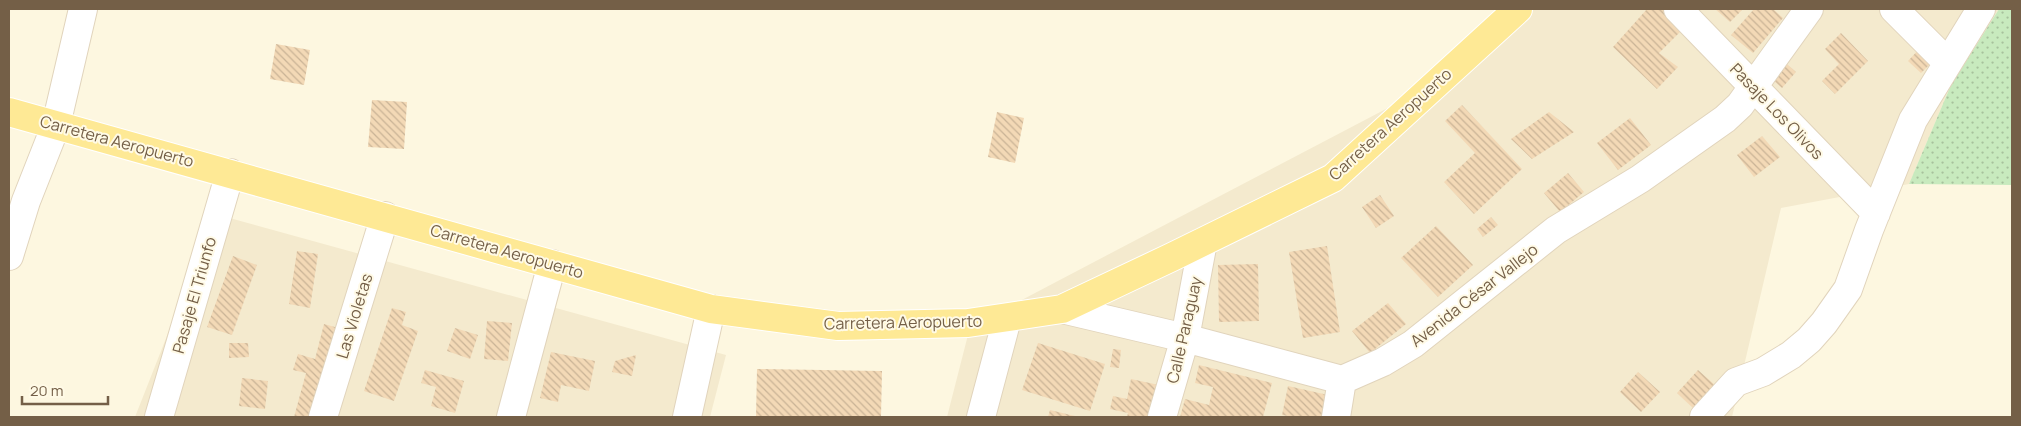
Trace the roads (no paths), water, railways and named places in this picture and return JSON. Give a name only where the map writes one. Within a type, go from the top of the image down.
[{"type":"main road","name":"Carretera Aeropuerto","points":[[9,112],[712,309],[838,326],[968,323],[1007,319],[1062,309],[1333,178],[1518,9]]},
{"type":"street","points":[[9,256],[26,200],[56,125],[83,9]]},
{"type":"street","name":"Pasaje Los Olivos","points":[[1678,9],[1876,213]]},
{"type":"street","name":"Avenida César Vallejo","points":[[1342,380],[1383,362],[1413,344],[1556,230],[1640,179],[1726,119],[1754,87],[1810,9]]},
{"type":"street","points":[[1894,9],[1947,62]]},
{"type":"street","points":[[1704,417],[1736,382],[1762,372],[1791,355],[1809,340],[1824,323],[1848,289],[1912,120],[1980,9]]},
{"type":"street","name":"Pasaje El Triunfo","points":[[159,417],[230,173]]},
{"type":"street","name":"Las Violetas","points":[[323,417],[385,216]]},
{"type":"street","name":"Calle Paraguay","points":[[1162,417],[1185,338],[1203,242]]},
{"type":"street","points":[[511,417],[552,264]]},
{"type":"street","points":[[687,417],[712,309]]},
{"type":"street","points":[[1062,309],[1185,338],[1342,380],[1336,417]]},
{"type":"street","points":[[981,417],[1007,319]]}]
